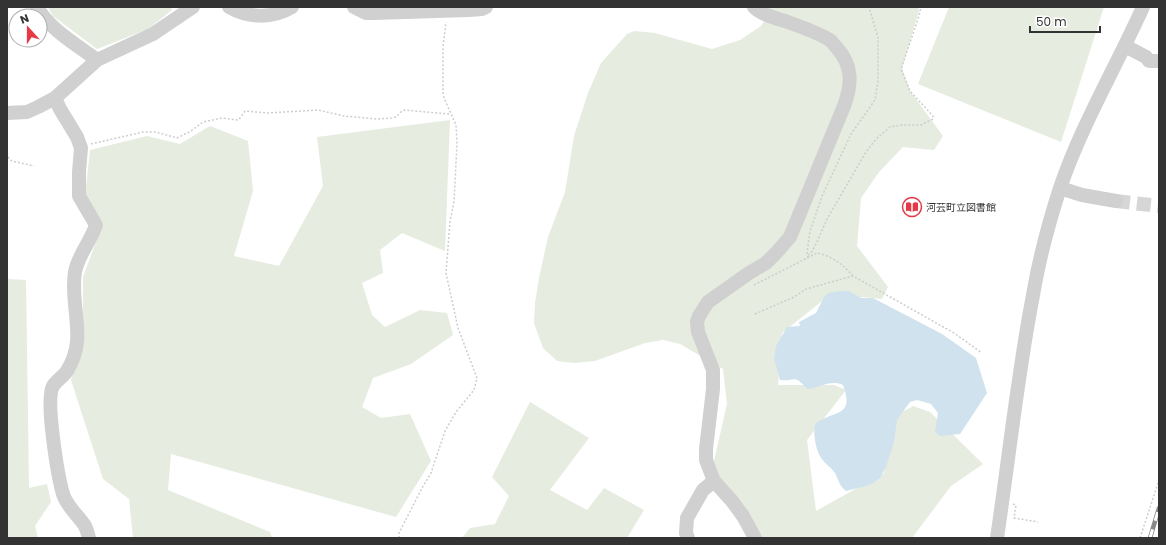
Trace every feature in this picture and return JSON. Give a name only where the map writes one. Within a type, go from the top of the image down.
[{"type":"street","points":[[37,7],[43,18],[57,31],[97,60]]},
{"type":"street","points":[[7,114],[27,112],[55,98],[97,60],[153,34],[193,7]]},
{"type":"street","points":[[228,7],[243,14],[260,16],[279,13],[292,7]]},
{"type":"street","points":[[354,7],[366,13],[470,10],[482,9],[486,7]]},
{"type":"street","points":[[754,7],[763,14],[831,41],[845,59],[849,68],[850,81],[849,94],[814,181],[803,202],[790,237],[766,263],[708,302],[697,322],[698,332],[713,370],[713,389],[706,460],[714,481],[743,516],[755,538]]},
{"type":"street","points":[[997,538],[1021,363],[1045,237],[1060,188],[1073,153],[1143,7]]},
{"type":"street","points":[[1125,46],[1149,61],[1159,61]]},
{"type":"street","points":[[55,98],[77,137],[80,146],[79,196],[96,225],[94,232],[76,267],[74,282],[77,342],[74,354],[68,370],[53,386],[51,394],[52,434],[63,494],[67,504],[86,527],[89,538]]},
{"type":"street","points":[[1060,188],[1082,195],[1116,201]]},
{"type":"street","points":[[688,538],[686,533],[687,518],[702,490],[714,481]]},
{"type":"path","points":[[808,257],[807,253],[810,231],[823,194],[851,134],[875,100],[878,81],[878,38],[869,7]]},
{"type":"path","points":[[808,257],[817,242],[827,218],[866,152],[876,139],[890,127],[902,125],[921,125],[933,119],[933,116],[910,91],[901,69],[921,7]]},
{"type":"path","points":[[399,538],[399,533],[431,473],[445,431],[456,412],[474,390],[477,378],[458,328],[446,273],[450,221],[454,202],[457,143],[456,125],[444,98],[442,78],[443,40],[448,11]]},
{"type":"path","points":[[80,146],[143,132],[156,132],[178,138],[191,132],[203,122],[222,118],[238,120],[245,111],[268,113],[315,110],[344,116],[377,119],[396,117],[405,110],[451,113]]},
{"type":"path","points":[[7,153],[9,159],[12,161],[34,166]]},
{"type":"path","points":[[752,286],[808,257],[817,253],[823,254],[832,258],[847,269],[853,276],[954,333],[982,353]]},
{"type":"path","points":[[755,314],[794,297],[806,288],[853,276]]},
{"type":"path","points":[[1140,538],[1159,480]]},
{"type":"path","points":[[1011,504],[1016,505],[1014,518],[1038,522]]},
{"type":"shaded area","points":[[48,7],[171,7],[172,10],[148,29],[97,49],[53,16]]},
{"type":"shaded area","points":[[770,7],[918,7],[919,11],[902,68],[910,91],[943,136],[934,150],[903,147],[879,172],[861,198],[857,246],[888,287],[882,299],[831,294],[782,333],[778,385],[834,385],[846,390],[807,440],[816,511],[884,473],[897,415],[913,406],[930,412],[983,464],[951,486],[912,538],[755,538],[729,502],[714,461],[727,404],[723,369],[680,344],[663,340],[645,343],[595,361],[574,363],[557,361],[543,348],[534,323],[535,303],[539,278],[548,237],[565,192],[574,136],[588,93],[601,63],[627,34],[634,31],[655,33],[712,49],[740,40],[761,26],[769,13]]},
{"type":"shaded area","points":[[949,7],[1104,7],[1061,142],[918,84]]},
{"type":"shaded area","points":[[450,120],[445,251],[402,233],[380,250],[383,273],[362,283],[372,315],[385,327],[420,310],[447,313],[453,335],[411,364],[373,378],[362,407],[381,418],[410,414],[431,461],[396,517],[171,454],[168,490],[270,532],[272,538],[133,538],[129,499],[103,479],[71,380],[83,341],[83,277],[103,223],[85,196],[90,150],[147,136],[180,144],[210,126],[248,141],[253,191],[234,256],[279,266],[323,186],[317,137]]},
{"type":"shaded area","points":[[7,279],[26,280],[29,488],[47,484],[51,502],[35,526],[38,538],[7,538]]},
{"type":"shaded area","points":[[530,402],[589,438],[550,490],[587,510],[604,488],[644,510],[627,538],[462,538],[470,528],[495,524],[509,496],[492,477]]},
{"type":"water","points":[[848,291],[862,298],[873,298],[942,334],[976,358],[987,393],[960,434],[940,436],[935,432],[938,413],[931,404],[917,400],[910,402],[897,420],[894,442],[886,467],[880,478],[866,486],[846,491],[835,473],[820,456],[815,441],[814,431],[816,423],[845,408],[847,403],[843,385],[831,383],[807,389],[803,384],[794,379],[780,380],[774,359],[776,346],[787,327],[800,326],[799,322],[816,313],[824,297],[828,293]]},
{"type":"tunnel","points":[[1116,201],[1159,206]]},
{"type":"railway","points":[[1150,538],[1159,508]]},
{"type":"place","name":"河芸町立図書館","points":[[912,207]]}]
